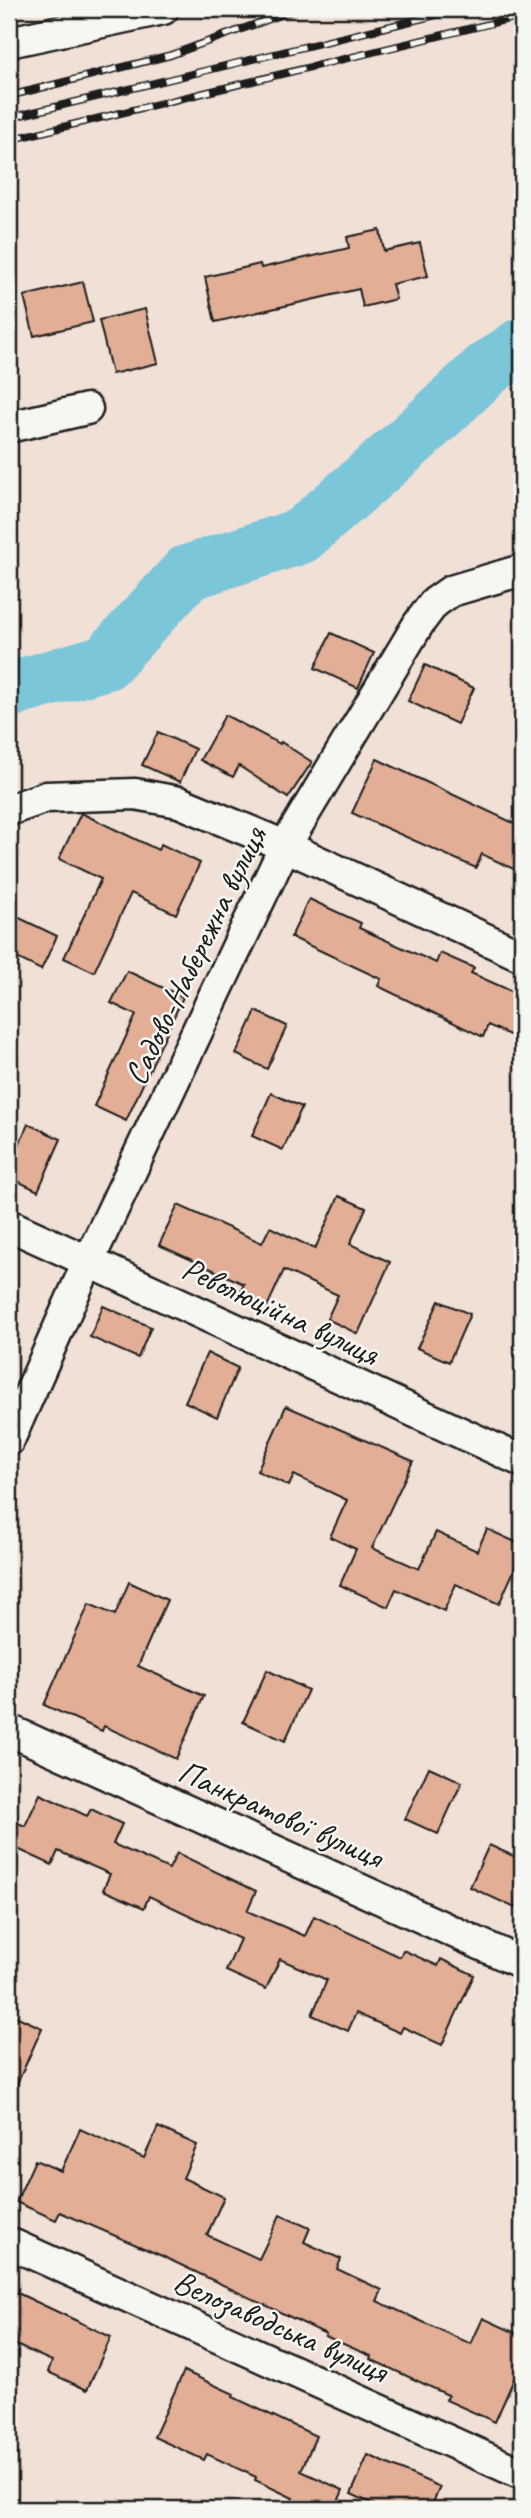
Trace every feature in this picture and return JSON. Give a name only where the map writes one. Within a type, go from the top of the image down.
[{"type":"street","points":[[9,42],[163,9]]},
{"type":"street","points":[[9,427],[87,409]]},
{"type":"street","name":"Садово-Набережна вулиця","points":[[9,1440],[88,1262],[285,846],[419,623],[434,603],[451,591],[522,570]]},
{"type":"street","points":[[9,810],[46,797],[135,794],[179,802],[285,846],[522,956]]},
{"type":"street","name":"Революційна вулиця","points":[[9,1225],[522,1461]]},
{"type":"street","name":"Панкратової вулиця","points":[[9,1730],[522,1963]]},
{"type":"street","name":"Велозаводська вулиця","points":[[9,2243],[522,2474]]},
{"type":"building","points":[[380,230],[384,251],[420,243],[428,276],[392,284],[396,299],[363,307],[359,289],[215,322],[205,277],[260,264],[261,268],[349,248],[347,237]]},
{"type":"building","points":[[83,282],[93,322],[34,336],[24,296]]},
{"type":"building","points":[[145,309],[158,363],[112,374],[99,320]]},
{"type":"building","points":[[331,633],[374,653],[358,688],[315,668]]},
{"type":"building","points":[[425,665],[474,688],[457,724],[408,701]]},
{"type":"building","points":[[225,715],[280,744],[281,742],[312,762],[288,798],[239,766],[233,777],[200,760]]},
{"type":"building","points":[[158,732],[195,749],[180,782],[142,765]]},
{"type":"building","points":[[377,759],[522,827],[522,873],[482,854],[476,868],[352,813]]},
{"type":"building","points":[[81,813],[158,850],[161,844],[200,863],[176,914],[131,893],[94,972],[64,958],[101,879],[59,859]]},
{"type":"building","points":[[309,899],[361,923],[359,928],[436,963],[440,953],[474,968],[471,973],[522,996],[522,1020],[514,1037],[488,1025],[483,1037],[378,986],[381,979],[291,937]]},
{"type":"building","points":[[9,913],[57,936],[41,970],[9,954]]},
{"type":"building","points":[[127,971],[183,997],[126,1121],[94,1106],[136,1015],[111,1003]]},
{"type":"building","points":[[256,1011],[287,1026],[267,1069],[236,1054]]},
{"type":"building","points":[[271,1093],[302,1107],[283,1150],[252,1136]]},
{"type":"building","points":[[28,1124],[61,1139],[38,1191],[9,1177],[9,1167]]},
{"type":"building","points":[[339,1196],[366,1208],[350,1244],[390,1262],[358,1334],[327,1319],[338,1295],[284,1270],[267,1307],[239,1294],[244,1284],[159,1245],[178,1205],[262,1243],[270,1227],[315,1249]]},
{"type":"building","points":[[439,1301],[470,1314],[449,1362],[417,1348]]},
{"type":"building","points":[[103,1306],[151,1327],[138,1358],[90,1337]]},
{"type":"building","points":[[207,1353],[238,1368],[217,1417],[185,1402]]},
{"type":"building","points":[[286,1406],[413,1461],[372,1548],[419,1569],[436,1532],[477,1551],[487,1529],[522,1545],[522,1553],[499,1604],[456,1584],[444,1611],[396,1589],[388,1607],[340,1585],[356,1549],[330,1537],[347,1500],[294,1475],[289,1486],[257,1471]]},
{"type":"building","points":[[129,1582],[167,1600],[138,1666],[204,1696],[176,1759],[104,1726],[102,1731],[44,1705],[89,1604],[115,1615]]},
{"type":"building","points":[[267,1670],[308,1690],[285,1741],[243,1722]]},
{"type":"building","points":[[429,1767],[462,1782],[438,1834],[405,1819]]},
{"type":"building","points":[[40,1794],[87,1816],[91,1809],[122,1824],[113,1844],[169,1869],[177,1853],[256,1891],[247,1911],[305,1936],[314,1916],[400,1957],[403,1950],[438,1966],[441,1959],[474,1975],[442,2045],[403,2027],[400,2033],[356,2013],[348,2031],[312,2015],[327,1980],[280,1959],[266,1989],[226,1971],[240,1939],[149,1896],[144,1908],[103,1890],[110,1874],[58,1851],[52,1865],[9,1845],[9,1819],[25,1826]]},
{"type":"building","points":[[489,1845],[522,1860],[522,1891],[515,1908],[470,1887]]},
{"type":"building","points":[[9,2013],[42,2028],[9,2102]]},
{"type":"building","points":[[158,2127],[197,2145],[183,2178],[224,2197],[207,2235],[259,2259],[280,2215],[310,2228],[304,2242],[341,2259],[337,2269],[382,2290],[377,2301],[471,2344],[483,2318],[522,2336],[522,2361],[495,2422],[446,2400],[448,2395],[370,2359],[371,2356],[162,2256],[60,2212],[56,2220],[16,2202],[35,2160],[61,2171],[80,2129],[144,2158]]},
{"type":"building","points":[[9,2289],[111,2337],[87,2390],[48,2372],[52,2361],[9,2342]]},
{"type":"building","points":[[184,2371],[316,2436],[301,2471],[343,2490],[335,2509],[288,2509],[293,2498],[255,2480],[256,2477],[207,2454],[204,2460],[154,2437]]},
{"type":"building","points":[[368,2455],[440,2487],[430,2509],[384,2509],[351,2494]]},
{"type":"waterway","points":[[9,690],[106,662],[187,573],[301,536],[410,441],[487,369],[522,345]]},
{"type":"railway","points":[[9,96],[171,55],[297,9]]},
{"type":"railway","points":[[9,118],[461,9]]},
{"type":"railway","points":[[9,140],[522,16]]}]
